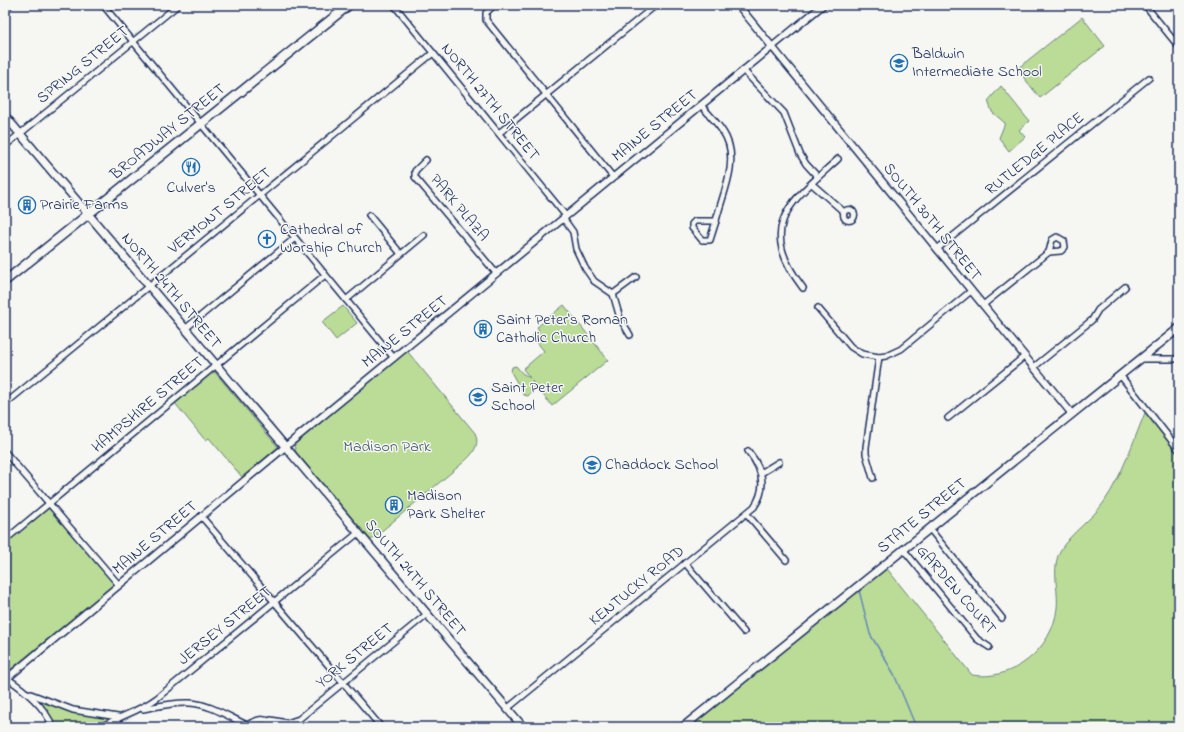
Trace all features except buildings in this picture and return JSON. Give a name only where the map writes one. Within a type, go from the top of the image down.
[{"type":"main road","name":"BROADWAY STREET","points":[[5,281],[349,5]]},
{"type":"main road","name":"NORTH 24TH STREET","points":[[5,116],[285,447]]},
{"type":"main road","name":"STATE STREET","points":[[682,727],[1179,328]]},
{"type":"main road","name":"SOUTH 24TH STREET","points":[[285,447],[508,708],[519,725]]},
{"type":"street","points":[[5,9],[10,5]]},
{"type":"street","points":[[103,5],[202,123],[394,358]]},
{"type":"street","name":"SPRING STREET","points":[[5,146],[178,5]]},
{"type":"street","name":"NORTH 27TH STREET","points":[[394,5],[565,217],[573,232],[576,249],[590,276],[598,285],[613,294]]},
{"type":"street","points":[[494,5],[486,13],[486,20],[613,177]]},
{"type":"street","points":[[499,134],[656,5]]},
{"type":"street","name":"SOUTH 30TH STREET","points":[[738,5],[1072,414]]},
{"type":"street","name":"MAINE STREET","points":[[6,679],[201,516],[823,5]]},
{"type":"street","points":[[1145,5],[1179,47]]},
{"type":"street","name":"VERMONT STREET","points":[[5,404],[433,53]]},
{"type":"street","points":[[743,70],[784,113],[800,154],[806,164],[818,177]]},
{"type":"street","name":"RUTLEDGE PLACE","points":[[937,250],[1149,78]]},
{"type":"street","points":[[701,105],[724,133],[731,152],[731,164],[712,238],[707,241],[702,240],[691,226],[696,221],[716,221]]},
{"type":"street","points":[[803,288],[784,259],[781,248],[780,227],[782,219],[790,206],[838,159]]},
{"type":"street","name":"PARK PLAZA","points":[[426,160],[415,171],[415,177],[496,273]]},
{"type":"street","points":[[812,184],[844,212]]},
{"type":"street","points":[[369,214],[401,254]]},
{"type":"street","points":[[346,300],[424,235]]},
{"type":"street","points":[[185,328],[295,238]]},
{"type":"street","points":[[983,305],[1049,252]]},
{"type":"street","name":"HAMPSHIRE STREET","points":[[5,540],[325,275]]},
{"type":"street","points":[[630,335],[620,318],[613,294],[636,277]]},
{"type":"street","points":[[1034,367],[1092,320],[1098,310],[1125,286]]},
{"type":"street","points":[[818,308],[851,347],[862,354],[879,357],[891,354],[901,348],[971,291]]},
{"type":"street","points":[[948,418],[1025,356]]},
{"type":"street","points":[[873,478],[866,454],[866,447],[879,357]]},
{"type":"street","points":[[1140,359],[1179,359]]},
{"type":"street","points":[[1120,375],[1179,450]]},
{"type":"street","name":"KENTUCKY ROAD","points":[[508,708],[747,514],[757,503],[761,492],[761,473],[758,464],[748,451]]},
{"type":"street","points":[[5,452],[119,585]]},
{"type":"street","points":[[761,473],[779,462]]},
{"type":"street","points":[[747,514],[786,560]]},
{"type":"street","points":[[201,516],[381,727]]},
{"type":"street","points":[[929,528],[1002,618]]},
{"type":"street","name":"JERSEY STREET","points":[[101,727],[117,718],[140,710],[157,698],[358,533]]},
{"type":"street","name":"GARDEN COURT","points":[[903,549],[977,639],[989,647]]},
{"type":"street","points":[[685,563],[744,632]]},
{"type":"street","name":"YORK STREET","points":[[293,727],[299,719],[427,614]]},
{"type":"street","points":[[6,679],[28,693],[73,710],[117,718],[121,727]]},
{"type":"street","points":[[28,693],[41,708],[53,727]]},
{"type":"street","points":[[140,710],[170,704],[190,703],[208,707],[246,726],[260,720],[287,722],[299,719]]},
{"type":"street","points":[[271,720],[277,727]]},
{"type":"green space","points":[[1082,17],[1105,46],[1040,98],[1017,69]]},
{"type":"green space","points":[[1001,86],[1029,121],[1019,130],[1025,137],[1009,151],[999,138],[1005,123],[992,112],[988,101]]},
{"type":"green space","points":[[564,305],[608,360],[552,406],[532,381],[534,389],[528,396],[524,395],[511,372],[512,367],[516,366],[522,373],[530,378],[523,369],[544,351],[532,336],[539,330],[537,327]]},
{"type":"green space","points":[[343,306],[357,323],[336,340],[322,322]]},
{"type":"green space","name":"Madison Park","points":[[407,351],[475,433],[477,441],[473,452],[465,461],[371,540],[296,452],[294,445]]},
{"type":"green space","points":[[213,370],[278,447],[242,477],[209,438],[205,440],[174,402]]},
{"type":"green space","points":[[1147,408],[1179,450],[1179,727],[683,727],[884,565],[972,675],[987,676],[1002,673],[1015,668],[1028,660],[1048,637],[1054,623],[1057,608],[1056,565],[1060,551],[1070,538],[1094,515],[1111,491],[1123,468]]},
{"type":"green space","points":[[48,507],[114,584],[5,674],[5,543]]},
{"type":"green space","points":[[30,694],[64,708],[116,718],[100,727],[54,727]]},
{"type":"waterway","points":[[753,8],[756,5]]},
{"type":"waterway","points":[[859,590],[870,634],[894,674],[916,727]]},
{"type":"place","name":"Baldwin Intermediate School","points":[[899,63]]},
{"type":"place","name":"Culver's","points":[[191,167]]},
{"type":"place","name":"Prairie Farms","points":[[27,205]]},
{"type":"place","name":"Cathedral of Worship Church","points":[[267,239]]},
{"type":"place","name":"Saint Peter's Roman Catholic Church","points":[[483,329]]},
{"type":"place","name":"Saint Peter School","points":[[478,397]]},
{"type":"place","name":"Chaddock School","points":[[592,465]]},
{"type":"place","name":"Madison Park Shelter","points":[[394,505]]}]
